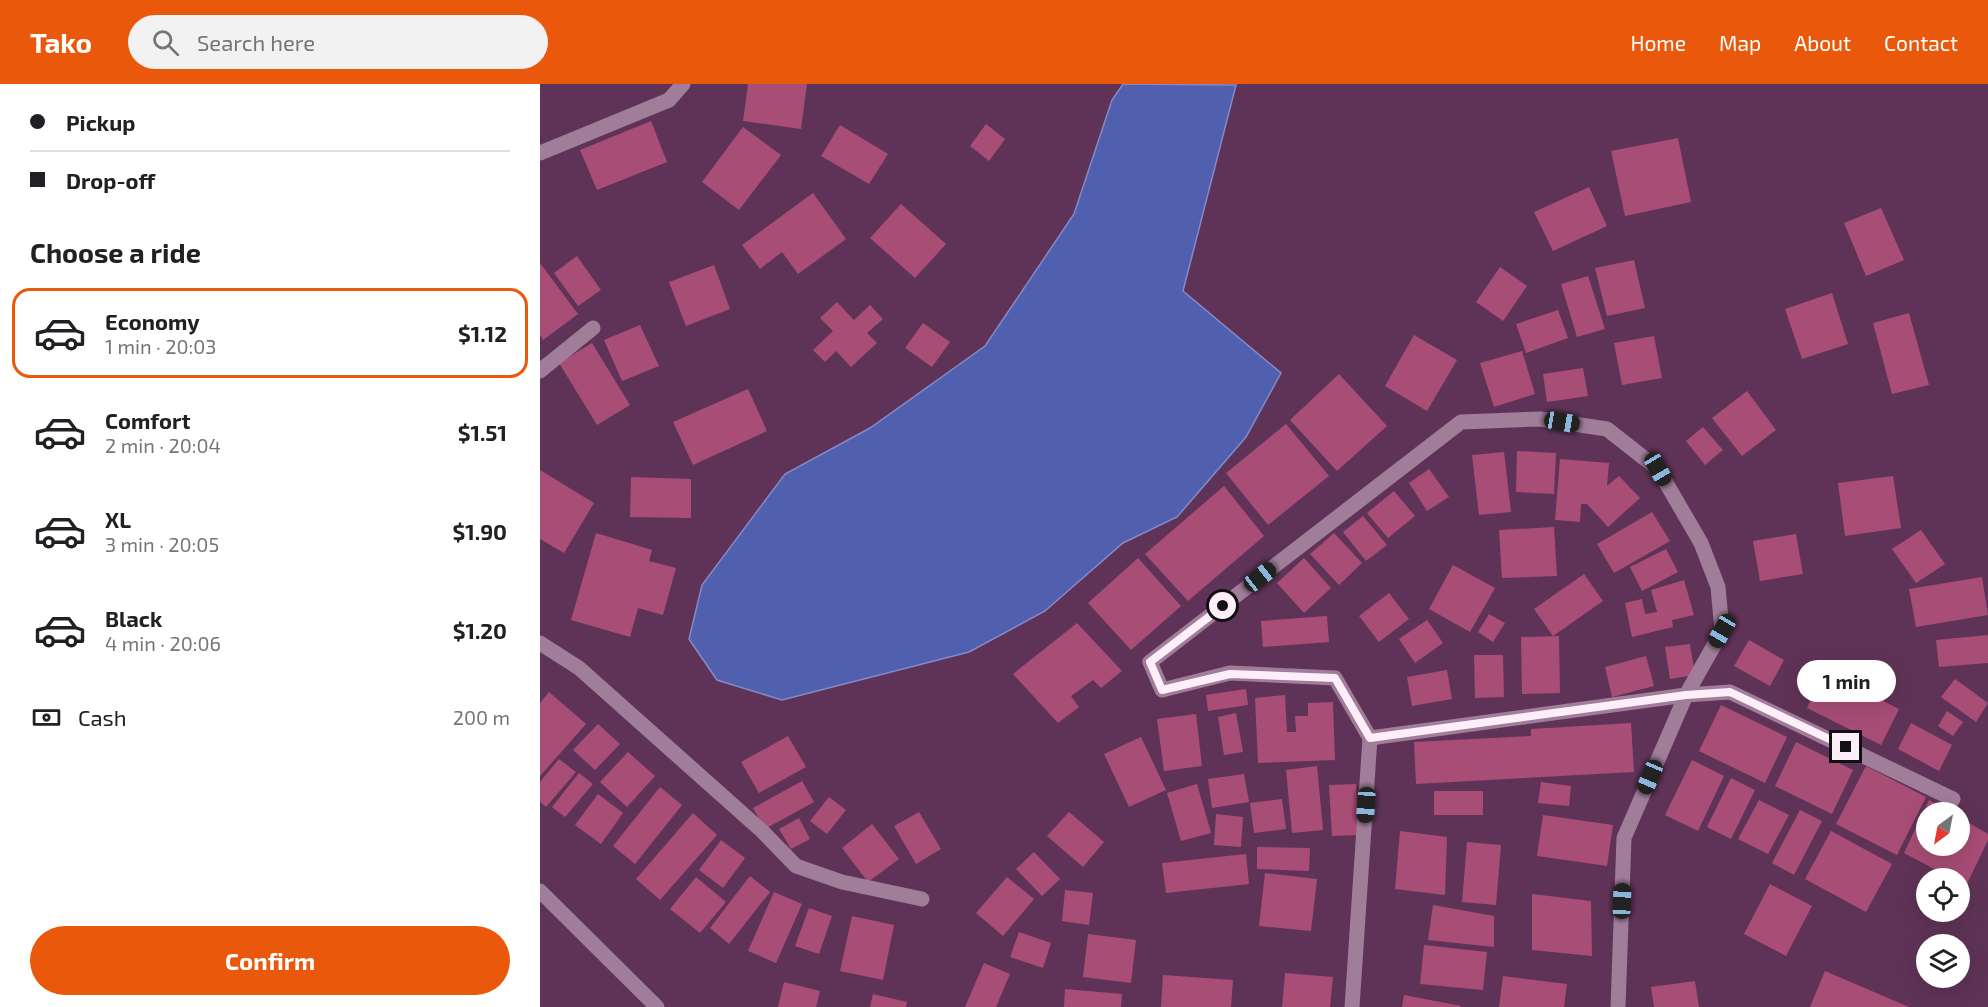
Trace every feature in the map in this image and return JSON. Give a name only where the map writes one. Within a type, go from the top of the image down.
[{"type":"street","points":[[540,153],[669,100],[683,84]]},
{"type":"street","points":[[540,371],[593,328]]},
{"type":"street","points":[[1352,1007],[1370,738],[1335,678],[1230,674],[1162,690],[1150,662],[1461,422],[1540,419],[1607,429],[1658,469],[1701,543],[1718,587],[1722,631],[1686,695],[1624,838],[1618,1007]]},
{"type":"street","points":[[540,643],[579,668],[762,831],[796,866],[842,882],[922,899]]},
{"type":"street","points":[[1370,738],[1686,695],[1730,692],[1953,799]]},
{"type":"street","points":[[540,891],[657,1007]]},
{"type":"water","points":[[1123,84],[1236,85],[1183,291],[1281,373],[1246,437],[1177,517],[1123,543],[1045,611],[969,652],[782,700],[717,680],[689,639],[702,585],[785,474],[870,428],[985,346],[1074,214],[1112,100]]},
{"type":"building","points":[[748,84],[807,84],[801,129],[743,121]]},
{"type":"building","points":[[651,121],[667,162],[597,190],[580,150]]},
{"type":"building","points":[[986,124],[1005,139],[989,161],[970,146]]},
{"type":"building","points":[[840,125],[888,154],[869,184],[821,156]]},
{"type":"building","points":[[743,127],[781,155],[739,210],[702,182]]},
{"type":"building","points":[[1678,138],[1691,202],[1625,216],[1611,151]]},
{"type":"building","points":[[1589,187],[1607,226],[1553,251],[1534,212]]},
{"type":"building","points":[[813,193],[846,239],[798,274],[782,252],[760,269],[742,245]]},
{"type":"building","points":[[901,204],[946,244],[915,278],[870,238]]},
{"type":"building","points":[[1881,208],[1904,260],[1866,276],[1844,223]]},
{"type":"building","points":[[577,256],[601,290],[578,306],[554,273]]},
{"type":"building","points":[[1634,260],[1645,308],[1607,316],[1595,268]]},
{"type":"building","points":[[540,263],[578,314],[543,340],[540,335]]},
{"type":"building","points":[[714,265],[730,309],[686,326],[669,282]]},
{"type":"building","points":[[1500,267],[1527,286],[1503,321],[1476,302]]},
{"type":"building","points":[[1588,276],[1605,329],[1577,337],[1561,284]]},
{"type":"building","points":[[1832,293],[1848,344],[1802,359],[1785,309]]},
{"type":"building","points":[[837,302],[854,320],[870,305],[883,319],[867,333],[877,343],[851,367],[836,351],[825,362],[813,350],[833,331],[820,318]]},
{"type":"building","points":[[1558,310],[1568,338],[1526,353],[1516,324]]},
{"type":"building","points":[[1909,313],[1929,385],[1892,394],[1873,323]]},
{"type":"building","points":[[923,323],[950,342],[932,367],[905,348]]},
{"type":"building","points":[[640,325],[659,366],[622,381],[604,340]]},
{"type":"building","points":[[1414,335],[1457,360],[1427,411],[1385,386]]},
{"type":"building","points":[[1654,336],[1662,378],[1622,385],[1614,343]]},
{"type":"building","points":[[592,343],[630,405],[597,425],[559,363]]},
{"type":"building","points":[[1522,351],[1535,394],[1494,407],[1480,363]]},
{"type":"building","points":[[1583,368],[1588,396],[1547,402],[1543,374]]},
{"type":"building","points":[[1339,374],[1387,426],[1337,471],[1290,420]]},
{"type":"building","points":[[748,389],[767,431],[693,465],[673,422]]},
{"type":"building","points":[[1747,391],[1776,430],[1742,456],[1712,418]]},
{"type":"building","points":[[1286,424],[1329,476],[1268,525],[1226,473]]},
{"type":"building","points":[[1703,427],[1723,450],[1705,465],[1686,441]]},
{"type":"building","points":[[1517,451],[1556,453],[1554,494],[1516,492]]},
{"type":"building","points":[[1504,452],[1511,512],[1479,515],[1472,455]]},
{"type":"building","points":[[1560,459],[1609,463],[1607,486],[1619,476],[1640,498],[1608,527],[1587,504],[1581,504],[1580,522],[1555,520]]},
{"type":"building","points":[[1429,469],[1449,497],[1427,511],[1409,483]]},
{"type":"building","points":[[540,470],[594,503],[564,553],[540,539]]},
{"type":"building","points":[[1893,476],[1901,528],[1845,536],[1838,483]]},
{"type":"building","points":[[631,477],[691,479],[691,518],[630,517]]},
{"type":"building","points":[[1224,486],[1264,536],[1188,601],[1145,554]]},
{"type":"building","points":[[1394,491],[1415,516],[1388,538],[1367,513]]},
{"type":"building","points":[[1652,512],[1670,541],[1614,573],[1597,544]]},
{"type":"building","points":[[1363,516],[1387,545],[1366,561],[1343,532]]},
{"type":"building","points":[[1554,527],[1557,576],[1502,578],[1499,530]]},
{"type":"building","points":[[1921,530],[1945,564],[1916,583],[1892,549]]},
{"type":"building","points":[[596,533],[652,550],[649,561],[676,568],[663,615],[638,608],[630,637],[571,620]]},
{"type":"building","points":[[1334,533],[1362,563],[1339,585],[1310,554]]},
{"type":"building","points":[[1796,534],[1803,574],[1760,581],[1753,541]]},
{"type":"building","points":[[1666,549],[1678,572],[1642,591],[1630,567]]},
{"type":"building","points":[[1138,558],[1181,606],[1131,650],[1088,603]]},
{"type":"building","points":[[1304,558],[1331,588],[1304,613],[1277,583]]},
{"type":"building","points":[[1453,565],[1495,588],[1470,632],[1429,609]]},
{"type":"building","points":[[1584,574],[1603,601],[1553,636],[1534,609]]},
{"type":"building","points":[[1982,577],[1988,615],[1916,627],[1909,589]]},
{"type":"building","points":[[1684,580],[1694,615],[1672,620],[1673,627],[1632,637],[1625,603],[1642,599],[1645,614],[1657,612],[1651,590]]},
{"type":"building","points":[[1389,593],[1409,619],[1379,642],[1359,616]]},
{"type":"building","points":[[1489,614],[1505,623],[1493,642],[1478,632]]},
{"type":"building","points":[[1327,616],[1329,642],[1263,647],[1261,621]]},
{"type":"building","points":[[1427,620],[1443,643],[1415,663],[1399,639]]},
{"type":"building","points":[[1077,623],[1122,671],[1101,688],[1093,680],[1071,696],[1079,707],[1058,723],[1013,674]]},
{"type":"building","points":[[1988,635],[1988,663],[1939,667],[1936,640]]},
{"type":"building","points":[[1559,636],[1560,693],[1522,694],[1521,637]]},
{"type":"building","points":[[1749,640],[1784,660],[1770,686],[1734,666]]},
{"type":"building","points":[[1690,644],[1695,675],[1670,679],[1665,647]]},
{"type":"building","points":[[1474,655],[1503,655],[1504,697],[1475,698]]},
{"type":"building","points":[[1646,656],[1654,686],[1612,697],[1605,667]]},
{"type":"building","points":[[1447,670],[1452,699],[1412,706],[1407,677]]},
{"type":"building","points":[[1825,671],[1899,709],[1881,745],[1807,708]]},
{"type":"building","points":[[1955,679],[1988,703],[1976,722],[1941,697]]},
{"type":"building","points":[[1246,689],[1248,705],[1208,711],[1206,695]]},
{"type":"building","points":[[549,692],[586,724],[540,776],[540,703]]},
{"type":"building","points":[[1285,695],[1287,732],[1296,732],[1295,716],[1308,716],[1308,703],[1333,702],[1335,760],[1258,763],[1255,698]]},
{"type":"building","points":[[1721,705],[1787,737],[1765,783],[1699,751]]},
{"type":"building","points":[[1947,711],[1963,722],[1953,736],[1938,726]]},
{"type":"building","points":[[1236,713],[1243,752],[1224,755],[1218,717]]},
{"type":"building","points":[[1196,714],[1202,766],[1164,771],[1157,719]]},
{"type":"building","points":[[1631,723],[1634,772],[1416,784],[1414,742],[1531,736],[1531,729]]},
{"type":"building","points":[[1911,723],[1952,745],[1939,771],[1898,749]]},
{"type":"building","points":[[598,724],[620,744],[595,770],[573,750]]},
{"type":"building","points":[[788,736],[806,767],[759,793],[741,762]]},
{"type":"building","points":[[1141,737],[1166,790],[1129,807],[1104,754]]},
{"type":"building","points":[[1796,742],[1853,770],[1832,814],[1775,786]]},
{"type":"building","points":[[628,752],[655,776],[627,807],[600,782]]},
{"type":"building","points":[[559,759],[576,772],[546,807],[540,802],[540,782]]},
{"type":"building","points":[[1692,760],[1724,776],[1698,831],[1665,815]]},
{"type":"building","points":[[1317,766],[1323,830],[1292,833],[1286,770]]},
{"type":"building","points":[[1866,766],[1926,797],[1924,802],[1916,802],[1916,817],[1897,855],[1836,824]]},
{"type":"building","points":[[579,773],[593,784],[565,817],[552,807]]},
{"type":"building","points":[[1244,774],[1249,802],[1212,808],[1208,779]]},
{"type":"building","points":[[1731,778],[1755,790],[1731,839],[1707,827]]},
{"type":"building","points":[[802,781],[814,802],[765,829],[753,808]]},
{"type":"building","points":[[1541,782],[1571,786],[1569,806],[1538,803]]},
{"type":"building","points":[[1197,784],[1211,833],[1181,841],[1167,793]]},
{"type":"building","points":[[1356,784],[1359,835],[1332,836],[1329,785]]},
{"type":"building","points":[[660,787],[682,805],[635,864],[613,846]]},
{"type":"building","points":[[1434,791],[1483,791],[1483,815],[1434,815]]},
{"type":"building","points":[[598,794],[623,813],[601,844],[575,825]]},
{"type":"building","points":[[829,797],[846,810],[827,834],[810,821]]},
{"type":"building","points":[[1282,799],[1286,829],[1254,833],[1250,803]]},
{"type":"building","points":[[1759,800],[1789,815],[1768,854],[1738,839]]},
{"type":"building","points":[[1800,810],[1822,821],[1794,875],[1772,863]]},
{"type":"building","points":[[919,812],[941,849],[916,864],[894,826]]},
{"type":"building","points":[[1069,812],[1104,842],[1083,867],[1047,836]]},
{"type":"building","points":[[693,813],[717,835],[660,900],[636,879]]},
{"type":"building","points":[[1216,814],[1243,817],[1241,847],[1214,845]]},
{"type":"building","points":[[1543,815],[1613,825],[1607,866],[1537,856]]},
{"type":"building","points":[[799,818],[810,839],[791,849],[779,829]]},
{"type":"building","points":[[1970,823],[1988,834],[1988,840],[1970,878],[1970,868],[1932,868],[1904,853],[1916,828],[1916,856],[1970,856]]},
{"type":"building","points":[[872,824],[899,859],[868,882],[842,848]]},
{"type":"building","points":[[1400,831],[1447,837],[1445,895],[1395,889]]},
{"type":"building","points":[[1831,831],[1892,864],[1866,912],[1805,879]]},
{"type":"building","points":[[721,840],[745,858],[723,888],[699,870]]},
{"type":"building","points":[[1467,842],[1501,845],[1496,905],[1462,902]]},
{"type":"building","points":[[1257,847],[1310,848],[1309,871],[1257,869]]},
{"type":"building","points":[[1034,852],[1060,879],[1042,896],[1016,869]]},
{"type":"building","points":[[1246,854],[1249,884],[1166,893],[1162,863]]},
{"type":"building","points":[[1265,873],[1317,879],[1311,931],[1259,926]]},
{"type":"building","points":[[750,876],[770,892],[729,944],[710,928]]},
{"type":"building","points":[[696,877],[726,902],[700,933],[670,909]]},
{"type":"building","points":[[1007,877],[1034,899],[1003,936],[976,913]]},
{"type":"building","points":[[1770,884],[1812,906],[1786,956],[1744,934]]},
{"type":"building","points":[[1065,890],[1093,893],[1089,925],[1062,921]]},
{"type":"building","points":[[774,892],[802,904],[776,963],[748,951]]},
{"type":"building","points":[[1532,894],[1591,901],[1592,956],[1532,950]]},
{"type":"building","points":[[1433,905],[1494,916],[1494,947],[1428,940]]},
{"type":"building","points":[[809,908],[832,916],[819,954],[795,946]]},
{"type":"building","points":[[852,916],[894,925],[883,980],[840,971]]},
{"type":"building","points":[[1019,932],[1051,943],[1043,968],[1010,957]]},
{"type":"building","points":[[1088,934],[1136,940],[1131,983],[1083,977]]},
{"type":"building","points":[[1424,945],[1487,952],[1483,990],[1420,984]]},
{"type":"building","points":[[984,963],[1010,974],[996,1007],[965,1007]]},
{"type":"building","points":[[1825,971],[1909,1007],[1810,1007]]},
{"type":"building","points":[[1285,973],[1333,977],[1330,1007],[1282,1007]]},
{"type":"building","points":[[1163,975],[1233,980],[1231,1007],[1161,1007]]},
{"type":"building","points":[[1503,976],[1567,984],[1564,1007],[1499,1007]]},
{"type":"building","points":[[1695,981],[1699,1007],[1654,1007],[1651,987]]},
{"type":"building","points":[[784,982],[820,991],[816,1007],[778,1007]]},
{"type":"building","points":[[1065,989],[1122,994],[1121,1007],[1064,1007]]},
{"type":"building","points":[[873,994],[907,1002],[906,1007],[870,1007]]},
{"type":"building","points":[[1404,995],[1461,1006],[1402,1007]]},
{"type":"route","points":[[1223,606],[1150,662],[1162,690],[1230,674],[1335,678],[1370,738],[1686,695],[1730,692],[1846,747]]}]
